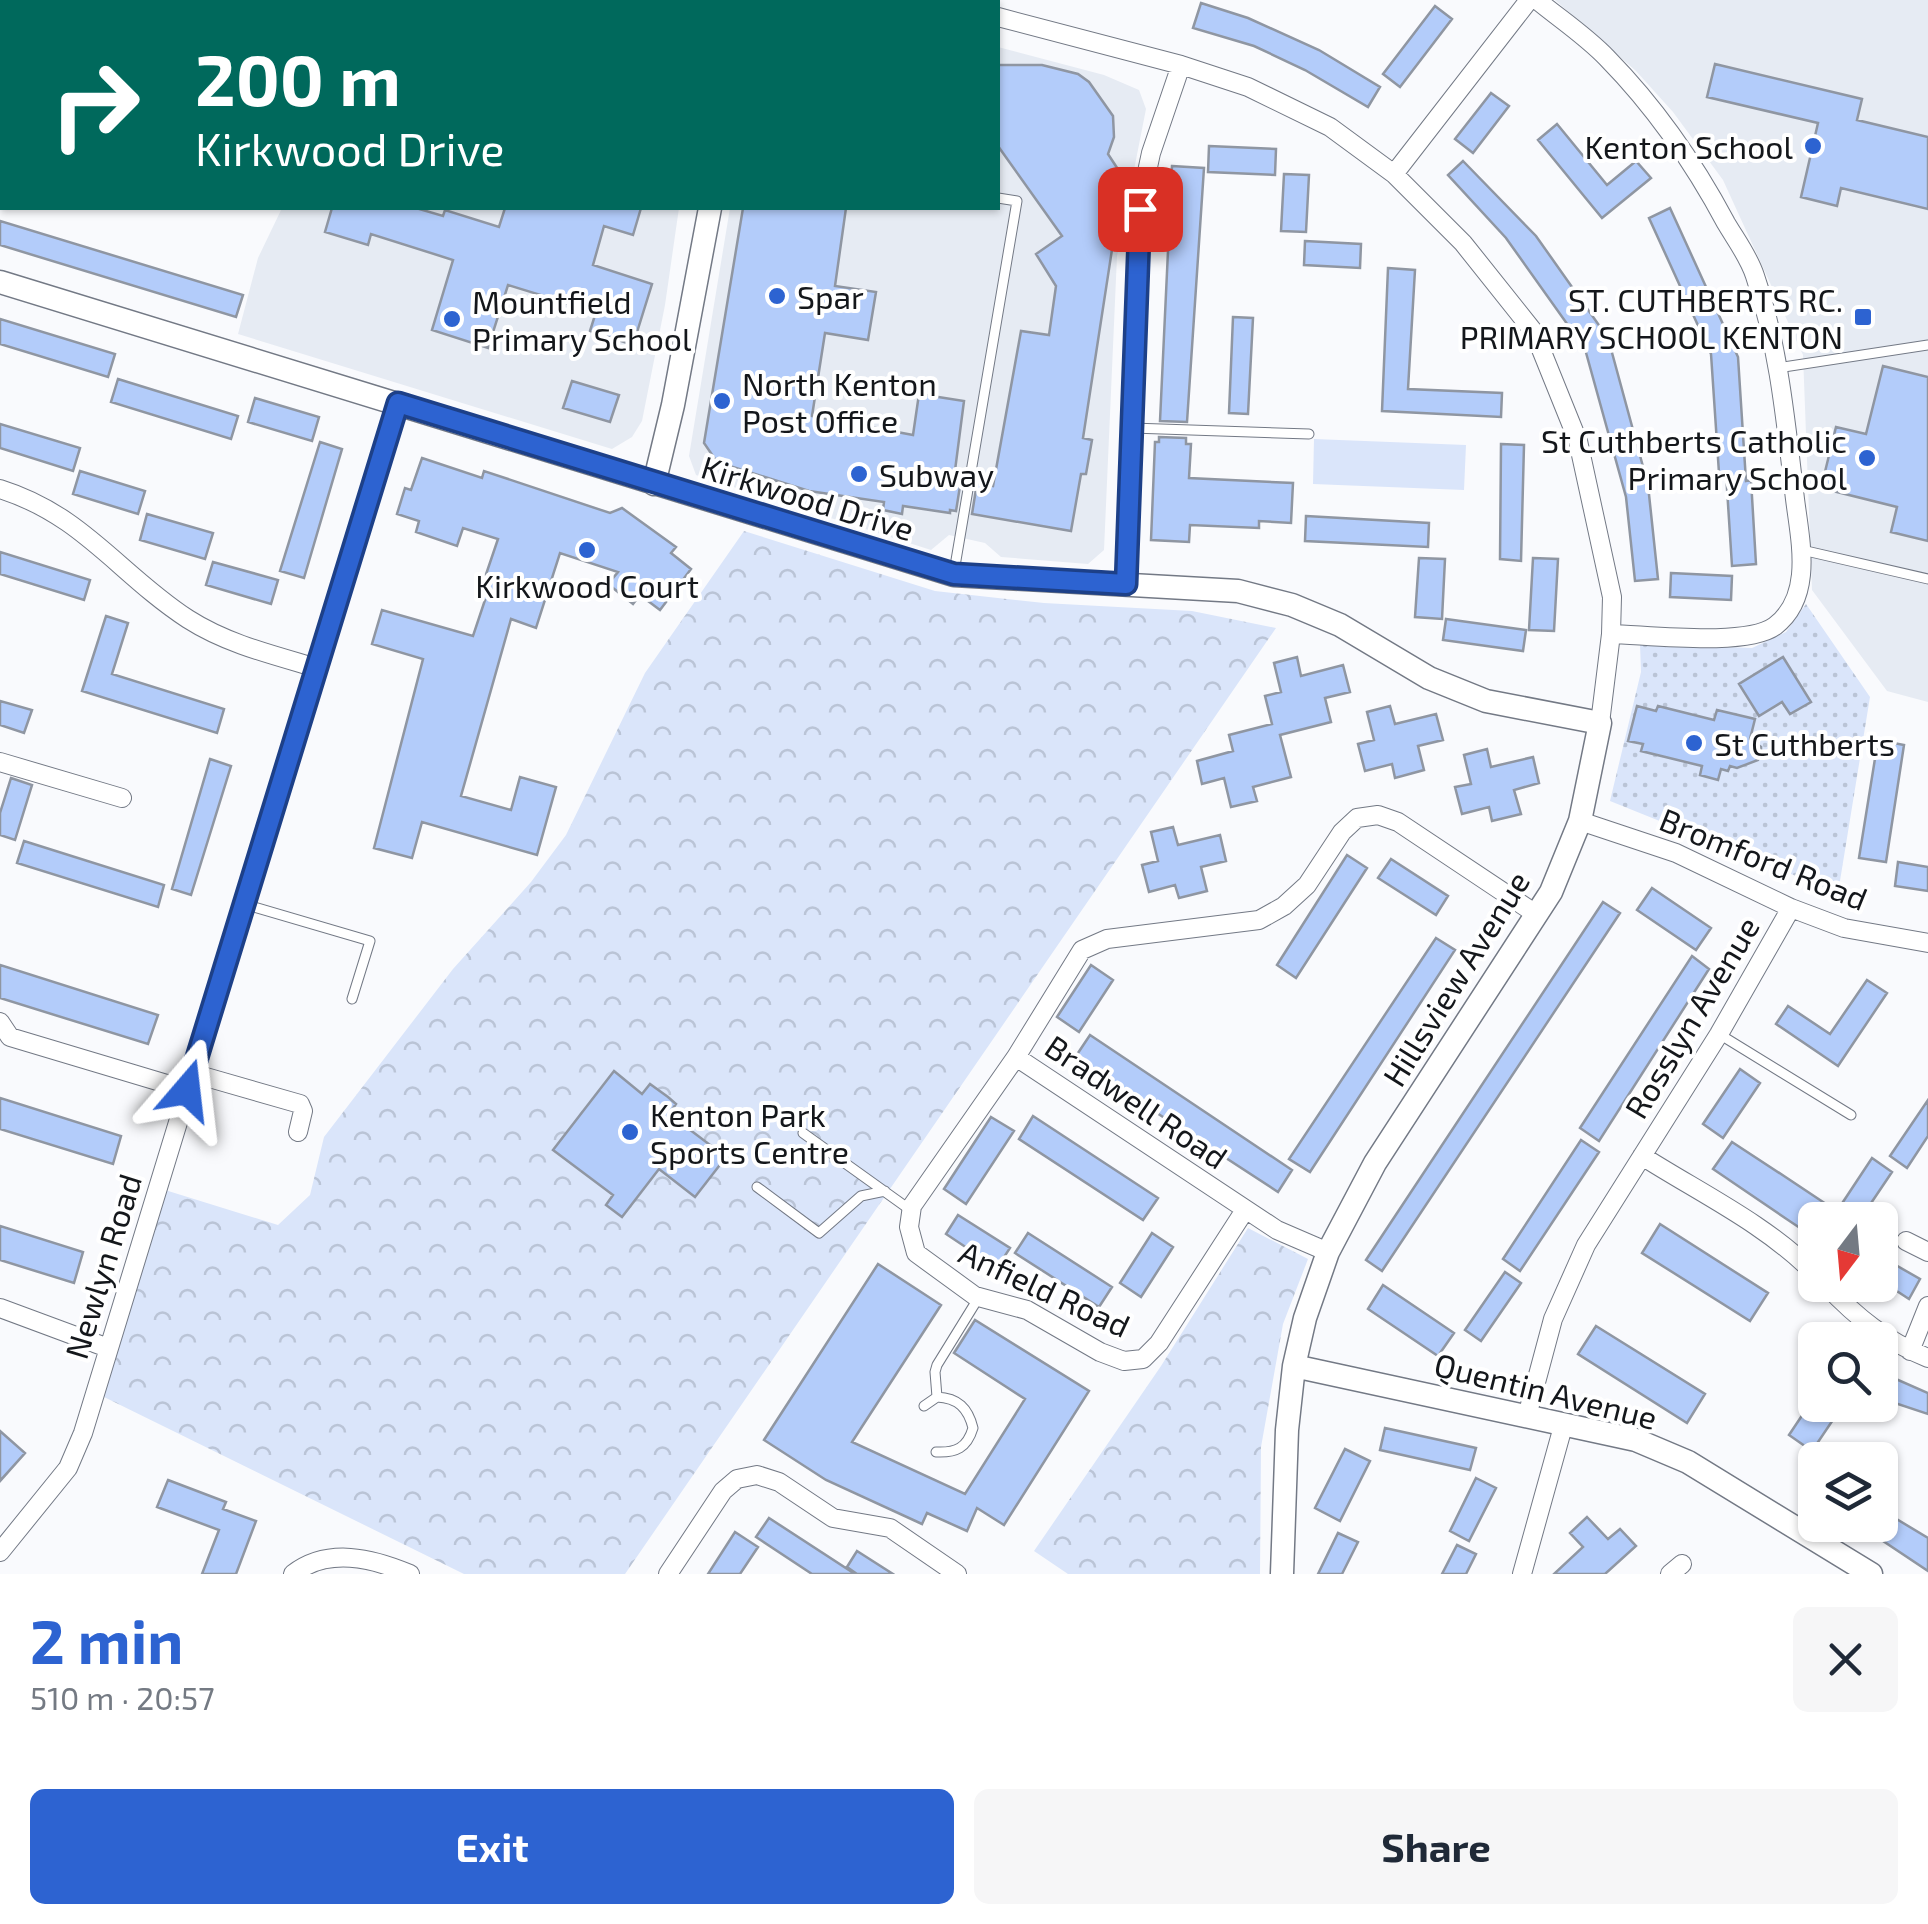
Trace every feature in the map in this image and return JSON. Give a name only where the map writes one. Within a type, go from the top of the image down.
[{"type":"street","points":[[1394,174],[1529,0]]},
{"type":"street","points":[[1537,0],[1606,56],[1661,121],[1700,175],[1754,271],[1776,368],[1802,550],[1800,584],[1791,611],[1772,628],[1746,638],[1611,634]]},
{"type":"street","name":"Hillsview Avenue","points":[[1000,18],[1181,64],[1248,87],[1330,126],[1394,174],[1464,243],[1534,332],[1578,442],[1612,597],[1600,723],[1580,821],[1551,892],[1375,1163],[1328,1252],[1305,1318],[1294,1366],[1287,1430],[1282,1574]]},
{"type":"street","points":[[1126,584],[1140,209],[1152,154],[1181,64]]},
{"type":"street","points":[[654,484],[673,406],[710,210]]},
{"type":"street","name":"Kirkwood Drive","points":[[0,282],[954,574],[1238,591],[1292,605],[1340,626],[1429,678],[1486,701],[1600,723]]},
{"type":"street","name":"Newlyn Road","points":[[0,1552],[68,1468],[83,1433],[398,403]]},
{"type":"street","points":[[0,489],[30,498],[88,535],[163,602],[192,622],[247,648],[317,668]]},
{"type":"street","points":[[0,762],[122,798]]},
{"type":"street","name":"Bradwell Road","points":[[1328,1252],[1277,1230],[1245,1210],[1016,1057],[1082,950],[1107,939],[1258,920],[1284,906],[1307,885],[1342,832],[1357,818],[1378,815],[1398,822],[1536,914]]},
{"type":"street","name":"Bromford Road","points":[[1580,821],[1676,853],[1791,908],[1844,928],[1928,943]]},
{"type":"street","name":"Rosslyn Avenue","points":[[1527,1416],[1553,1319],[1586,1245],[1719,1034],[1791,908]]},
{"type":"street","points":[[0,1022],[10,1036],[300,1104],[304,1111],[298,1132]]},
{"type":"street","points":[[912,1211],[1016,1057]]},
{"type":"street","points":[[1642,1156],[1761,1229],[1798,1257]]},
{"type":"street","name":"Anfield Road","points":[[912,1211],[909,1227],[916,1253],[928,1264],[979,1297],[1027,1310],[1100,1352],[1124,1361],[1143,1359],[1159,1343],[1245,1210]]},
{"type":"street","points":[[1906,1242],[1928,1252]]},
{"type":"street","points":[[1842,1302],[1883,1337],[1919,1354],[1928,1306]]},
{"type":"street","points":[[0,1308],[108,1348]]},
{"type":"street","name":"Quentin Avenue","points":[[1294,1366],[1636,1440],[1688,1462],[1856,1570]]},
{"type":"street","points":[[1522,1574],[1564,1423]]},
{"type":"street","points":[[668,1574],[723,1491],[738,1479],[757,1476],[779,1482],[833,1518],[890,1528],[957,1574]]},
{"type":"street","points":[[293,1574],[302,1566],[339,1555],[384,1563],[410,1574]]},
{"type":"lane","points":[[954,574],[1017,201],[1000,198]]},
{"type":"lane","points":[[1776,368],[1928,345]]},
{"type":"lane","points":[[1131,428],[1309,434]]},
{"type":"lane","points":[[1802,550],[1928,579]]},
{"type":"lane","points":[[244,904],[370,940],[352,999]]},
{"type":"lane","points":[[1719,1034],[1851,1115]]},
{"type":"lane","points":[[804,1133],[912,1211]]},
{"type":"lane","points":[[757,1187],[819,1233],[860,1196],[884,1191]]},
{"type":"lane","points":[[937,1398],[934,1372],[979,1297]]},
{"type":"lane","points":[[924,1406],[937,1398],[949,1398],[962,1406],[973,1428],[961,1449],[936,1452]]},
{"type":"shaded area","points":[[1555,0],[1928,0],[1928,702],[1887,691],[1812,590],[1803,355],[1723,180],[1673,112],[1636,71]]},
{"type":"shaded area","points":[[1000,48],[1104,75],[1139,90],[1146,109],[1117,256],[1104,550],[1088,564],[1001,557],[985,543],[949,535],[931,550],[696,475],[689,456],[730,210],[1000,210]]},
{"type":"shaded area","name":"Mountfield Primary School","points":[[281,210],[679,210],[642,421],[632,437],[612,449],[238,334],[258,258]]},
{"type":"green space","points":[[1314,439],[1466,445],[1464,490],[1313,484]]},
{"type":"green space","points":[[744,531],[935,591],[1044,603],[1192,611],[1276,628],[625,1574],[464,1574],[104,1397],[113,1354],[165,1190],[278,1225],[310,1195],[324,1137],[453,969],[531,882],[566,835],[645,673]]},
{"type":"green space","points":[[1806,604],[1870,697],[1838,893],[1610,801],[1641,672],[1640,644],[1752,648],[1786,632]]},
{"type":"green space","points":[[1248,1228],[1308,1259],[1283,1324],[1261,1447],[1260,1574],[1068,1574],[1034,1551],[1161,1366]]},
{"type":"building","points":[[1201,3],[1248,18],[1319,50],[1380,87],[1368,107],[1254,46],[1193,28]]},
{"type":"building","points":[[1435,6],[1452,19],[1400,87],[1383,74]]},
{"type":"building","points":[[1715,64],[1862,99],[1857,120],[1928,137],[1928,209],[1841,188],[1837,206],[1801,197],[1818,123],[1707,97]]},
{"type":"building","points":[[1000,65],[1042,65],[1078,74],[1089,82],[1113,116],[1114,137],[1108,154],[1125,180],[1103,197],[1117,217],[1083,438],[1092,440],[1086,474],[1081,474],[1071,531],[972,514],[977,483],[993,486],[1021,331],[1049,335],[1056,286],[1036,254],[1062,236],[1000,149]]},
{"type":"building","points":[[1491,93],[1509,106],[1473,153],[1455,139]]},
{"type":"building","points":[[1557,124],[1607,185],[1636,161],[1651,178],[1602,218],[1538,140]]},
{"type":"building","points":[[1209,146],[1276,149],[1275,175],[1208,172]]},
{"type":"building","points":[[1463,161],[1536,236],[1608,338],[1648,485],[1658,579],[1635,581],[1626,497],[1585,349],[1506,238],[1448,175]]},
{"type":"building","points":[[1172,166],[1204,168],[1187,422],[1160,421]]},
{"type":"building","points":[[1284,174],[1309,175],[1306,232],[1281,231]]},
{"type":"building","points":[[1670,208],[1738,357],[1756,564],[1732,566],[1726,473],[1719,473],[1711,354],[1649,218]]},
{"type":"building","points":[[331,210],[423,210],[443,216],[445,210],[499,227],[504,210],[640,210],[633,235],[604,226],[593,265],[652,284],[633,345],[590,331],[596,312],[508,285],[488,348],[432,330],[453,260],[371,234],[368,245],[325,232]]},
{"type":"building","points":[[743,210],[846,210],[835,286],[876,292],[868,340],[825,333],[812,416],[913,435],[919,394],[964,401],[954,478],[961,480],[956,511],[903,506],[902,514],[883,510],[884,502],[809,491],[717,462],[704,443]]},
{"type":"building","points":[[0,221],[243,295],[236,317],[0,245]]},
{"type":"building","points":[[1305,241],[1361,244],[1360,268],[1304,265]]},
{"type":"building","points":[[1388,268],[1415,270],[1408,389],[1502,393],[1501,417],[1382,411]]},
{"type":"building","points":[[1233,317],[1253,318],[1248,414],[1229,413]]},
{"type":"building","points":[[0,319],[115,354],[108,377],[0,344]]},
{"type":"building","points":[[1883,366],[1928,377],[1928,541],[1891,532],[1897,507],[1821,488],[1836,427],[1866,434]]},
{"type":"building","points":[[118,379],[238,416],[231,439],[111,402]]},
{"type":"building","points":[[572,381],[619,395],[610,422],[563,408]]},
{"type":"building","points":[[255,398],[319,417],[312,441],[248,422]]},
{"type":"building","points":[[0,424],[80,448],[73,471],[0,448]]},
{"type":"building","points":[[1159,437],[1186,438],[1186,444],[1191,444],[1189,478],[1293,483],[1291,523],[1259,521],[1259,528],[1190,525],[1189,542],[1151,540],[1155,442],[1159,442]]},
{"type":"building","points":[[320,442],[342,449],[304,578],[280,571]]},
{"type":"building","points":[[1501,444],[1524,445],[1521,561],[1500,559]]},
{"type":"building","points":[[422,458],[482,478],[484,471],[610,513],[622,508],[676,547],[671,553],[691,569],[660,610],[640,595],[633,604],[608,584],[618,572],[560,553],[536,628],[511,619],[461,796],[511,810],[520,777],[556,787],[537,855],[422,822],[412,858],[374,848],[423,659],[372,644],[382,610],[473,636],[485,600],[478,598],[498,539],[463,528],[457,546],[416,532],[419,521],[397,514],[405,488],[411,490]]},
{"type":"building","points":[[80,471],[145,491],[138,514],[73,494]]},
{"type":"building","points":[[147,514],[213,533],[205,559],[140,540]]},
{"type":"building","points":[[1306,516],[1429,523],[1428,547],[1305,541]]},
{"type":"building","points":[[0,552],[90,580],[84,600],[0,574]]},
{"type":"building","points":[[1419,558],[1445,559],[1442,619],[1415,617]]},
{"type":"building","points":[[1533,558],[1558,559],[1554,631],[1529,630]]},
{"type":"building","points":[[213,562],[278,580],[271,604],[206,585]]},
{"type":"building","points":[[1671,573],[1732,576],[1731,600],[1670,597]]},
{"type":"building","points":[[106,616],[128,623],[112,674],[224,709],[217,733],[82,691]]},
{"type":"building","points":[[1446,619],[1526,630],[1523,651],[1443,640]]},
{"type":"building","points":[[1297,657],[1301,676],[1343,665],[1350,692],[1325,698],[1331,722],[1280,735],[1291,777],[1253,787],[1257,801],[1231,807],[1224,778],[1202,784],[1197,761],[1233,751],[1229,735],[1272,724],[1265,696],[1281,692],[1274,663]]},
{"type":"building","points":[[1783,657],[1811,702],[1790,714],[1782,702],[1759,716],[1739,684]]},
{"type":"building","points":[[0,701],[32,710],[24,733],[0,725]]},
{"type":"building","points":[[1390,706],[1395,724],[1436,714],[1443,740],[1418,746],[1424,770],[1395,778],[1392,764],[1365,771],[1358,744],[1374,740],[1367,712]]},
{"type":"building","name":"St Cuthberts","points":[[1637,706],[1656,711],[1658,706],[1714,720],[1717,710],[1755,719],[1750,739],[1761,747],[1761,755],[1737,768],[1721,769],[1718,780],[1700,775],[1702,766],[1641,751],[1643,744],[1628,741]]},
{"type":"building","points":[[1878,740],[1904,745],[1886,862],[1859,858]]},
{"type":"building","points":[[1487,749],[1491,767],[1533,757],[1539,783],[1514,790],[1521,814],[1492,821],[1489,807],[1462,814],[1455,787],[1471,784],[1464,755]]},
{"type":"building","points":[[210,759],[231,766],[191,895],[172,889]]},
{"type":"building","points":[[11,778],[32,785],[15,840],[0,835],[0,813]]},
{"type":"building","points":[[1173,827],[1178,845],[1220,835],[1226,861],[1201,867],[1207,891],[1179,898],[1175,885],[1149,892],[1142,865],[1158,861],[1151,832]]},
{"type":"building","points":[[24,841],[164,885],[158,907],[17,863]]},
{"type":"building","points":[[1347,855],[1367,868],[1296,978],[1277,965]]},
{"type":"building","points":[[1391,859],[1448,896],[1436,915],[1378,878]]},
{"type":"building","points":[[1898,862],[1928,867],[1928,891],[1895,886]]},
{"type":"building","points":[[1652,888],[1711,928],[1696,950],[1637,910]]},
{"type":"building","points":[[1603,902],[1620,913],[1382,1271],[1366,1260]]},
{"type":"building","points":[[1436,938],[1455,950],[1310,1172],[1289,1159]]},
{"type":"building","points":[[1692,956],[1709,969],[1599,1141],[1580,1128]]},
{"type":"building","points":[[0,965],[158,1015],[148,1044],[0,998]]},
{"type":"building","points":[[1091,965],[1113,980],[1079,1032],[1057,1017]]},
{"type":"building","points":[[1867,980],[1887,993],[1838,1066],[1776,1024],[1788,1006],[1830,1034]]},
{"type":"building","points":[[1090,1035],[1292,1170],[1278,1192],[1074,1059]]},
{"type":"building","points":[[1740,1069],[1760,1083],[1723,1138],[1703,1124]]},
{"type":"building","name":"Kenton Park Sports Centre","points":[[614,1071],[642,1094],[650,1084],[668,1097],[676,1104],[669,1114],[726,1157],[695,1197],[659,1169],[622,1217],[606,1205],[613,1195],[553,1150]]},
{"type":"building","points":[[0,1098],[121,1136],[113,1164],[0,1129]]},
{"type":"building","points":[[1928,1100],[1928,1136],[1907,1168],[1890,1156]]},
{"type":"building","points":[[1033,1116],[1158,1198],[1143,1220],[1019,1139]]},
{"type":"building","points":[[991,1117],[1014,1131],[966,1204],[944,1189]]},
{"type":"building","points":[[1581,1140],[1599,1152],[1520,1271],[1503,1259]]},
{"type":"building","points":[[1732,1142],[1823,1202],[1798,1202],[1798,1226],[1713,1169]]},
{"type":"building","points":[[1872,1158],[1892,1172],[1872,1202],[1843,1202]]},
{"type":"building","points":[[958,1215],[1010,1248],[997,1268],[946,1234]]},
{"type":"building","points":[[1660,1224],[1768,1293],[1750,1321],[1642,1253]]},
{"type":"building","points":[[0,1226],[83,1252],[74,1283],[0,1260]]},
{"type":"building","points":[[1028,1233],[1112,1287],[1099,1307],[1015,1253]]},
{"type":"building","points":[[1152,1233],[1173,1247],[1141,1297],[1120,1283]]},
{"type":"building","points":[[878,1264],[941,1305],[852,1442],[965,1494],[1025,1399],[954,1353],[975,1320],[1089,1391],[1004,1525],[977,1508],[967,1531],[927,1513],[922,1524],[826,1480],[764,1440]]},
{"type":"building","points":[[1898,1266],[1920,1279],[1909,1299],[1898,1292]]},
{"type":"building","points":[[1505,1272],[1521,1283],[1481,1341],[1465,1330]]},
{"type":"building","points":[[1383,1285],[1454,1333],[1438,1356],[1368,1309]]},
{"type":"building","points":[[1596,1326],[1705,1394],[1687,1423],[1578,1354]]},
{"type":"building","points":[[1898,1380],[1928,1393],[1928,1414],[1898,1404]]},
{"type":"building","points":[[1798,1422],[1832,1422],[1818,1442],[1799,1442],[1789,1435]]},
{"type":"building","points":[[1385,1428],[1476,1448],[1470,1470],[1380,1450]]},
{"type":"building","points":[[0,1431],[25,1453],[0,1481]]},
{"type":"building","points":[[1345,1449],[1370,1461],[1340,1521],[1315,1508]]},
{"type":"building","points":[[1476,1478],[1496,1488],[1469,1541],[1450,1531]]},
{"type":"building","points":[[168,1480],[226,1502],[223,1509],[256,1521],[236,1574],[202,1574],[219,1530],[157,1507]]},
{"type":"building","points":[[1587,1517],[1608,1539],[1620,1529],[1636,1546],[1605,1574],[1554,1574],[1583,1547],[1570,1533]]},
{"type":"building","points":[[769,1518],[855,1574],[812,1574],[756,1537]]},
{"type":"building","points":[[1898,1520],[1928,1538],[1928,1571],[1884,1542],[1898,1542]]},
{"type":"building","points":[[735,1532],[758,1547],[740,1574],[708,1574]]},
{"type":"building","points":[[1338,1533],[1358,1542],[1342,1574],[1318,1574]]},
{"type":"building","points":[[1457,1545],[1476,1554],[1466,1574],[1442,1574]]},
{"type":"building","points":[[857,1551],[893,1574],[857,1574],[847,1567]]},
{"type":"place","name":"Kenton School","points":[[1813,146]]},
{"type":"place","name":"Spar","points":[[777,296]]},
{"type":"place","name":"ST. CUTHBERTS RC. PRIMARY SCHOOL KENTON","points":[[1863,317]]},
{"type":"place","name":"Mountfield Primary School","points":[[452,319]]},
{"type":"place","name":"North Kenton Post Office","points":[[722,401]]},
{"type":"place","name":"St Cuthberts Catholic Primary School","points":[[1867,458]]},
{"type":"place","name":"Subway","points":[[859,474]]},
{"type":"place","name":"Kirkwood Court","points":[[587,550]]},
{"type":"place","name":"St Cuthberts","points":[[1694,743]]},
{"type":"place","name":"Kenton Park Sports Centre","points":[[630,1132]]},
{"type":"route","points":[[187,1090],[398,403],[954,574],[1126,584],[1140,209]]}]
